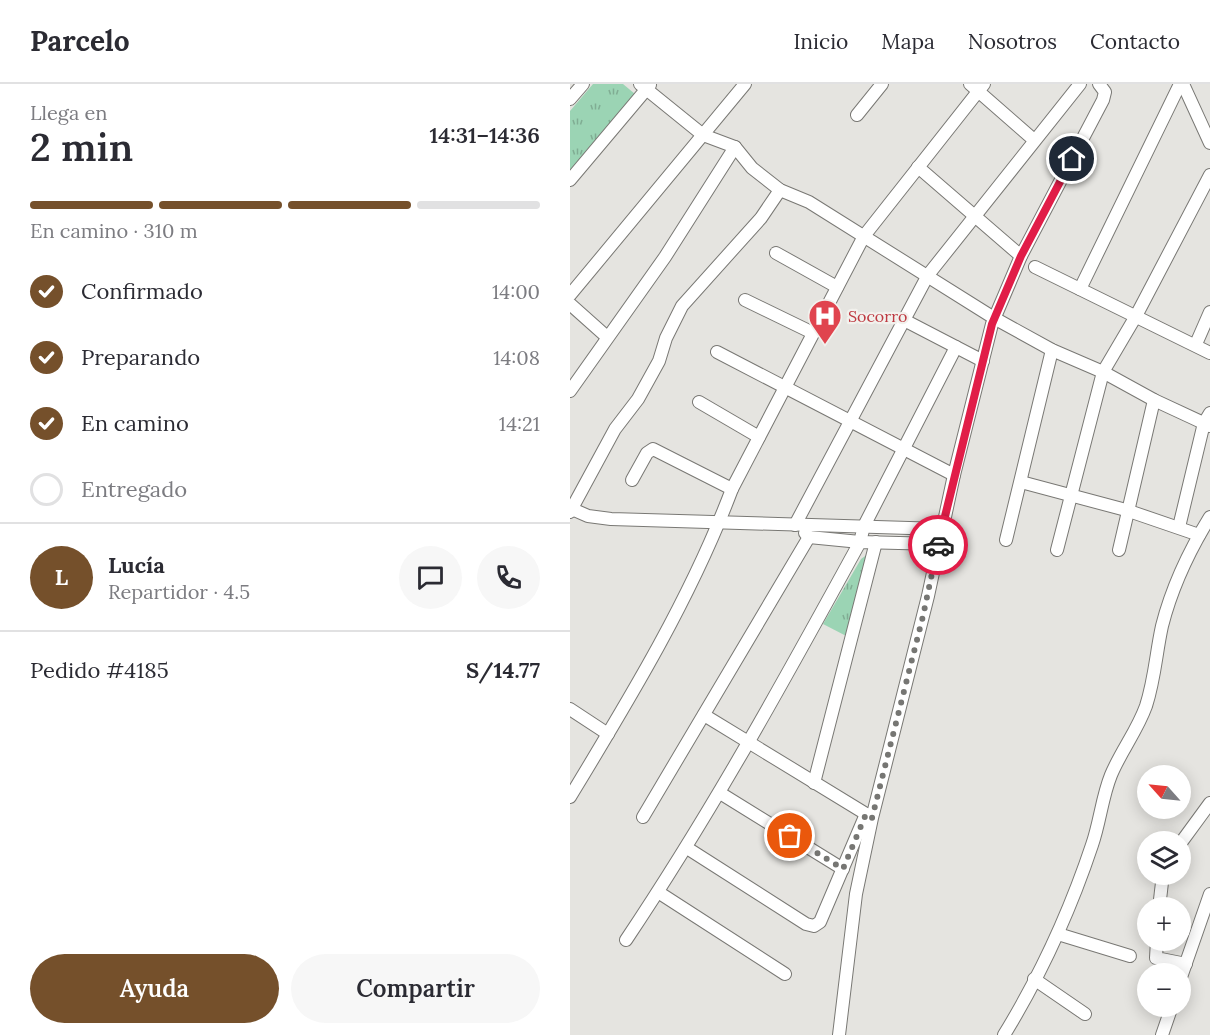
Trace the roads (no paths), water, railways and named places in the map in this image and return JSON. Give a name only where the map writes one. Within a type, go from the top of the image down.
[{"type":"street","points":[[570,99],[583,84]]},
{"type":"street","points":[[570,295],[745,84]]},
{"type":"street","points":[[857,115],[882,84]]},
{"type":"street","points":[[795,525],[928,275],[1080,84]]},
{"type":"street","points":[[839,1035],[856,894],[869,816],[925,607],[954,475],[994,318],[1021,256],[1103,100],[1105,92],[1099,84]]},
{"type":"street","points":[[1182,84],[1210,143]]},
{"type":"street","points":[[1080,289],[1182,84]]},
{"type":"street","points":[[570,180],[646,86],[703,135],[735,147],[752,168],[780,190],[809,202],[994,318],[1052,350],[1104,372],[1154,400],[1208,421],[1179,527]]},
{"type":"street","points":[[570,797],[647,669],[719,524],[732,489],[864,236],[978,86],[1034,140]]},
{"type":"street","points":[[570,391],[665,257],[735,147]]},
{"type":"street","points":[[918,167],[1021,256]]},
{"type":"street","points":[[1057,550],[1104,372],[1137,316],[1210,175]]},
{"type":"street","points":[[780,190],[761,218],[698,284],[682,306],[644,390],[615,429],[571,510],[588,516],[611,519],[942,529]]},
{"type":"street","points":[[776,253],[837,287]]},
{"type":"street","points":[[1035,267],[1196,344],[1210,353]]},
{"type":"street","points":[[745,300],[813,333]]},
{"type":"street","points":[[570,304],[608,338]]},
{"type":"street","points":[[1196,344],[1210,312]]},
{"type":"street","points":[[904,320],[983,361]]},
{"type":"street","points":[[626,939],[687,848],[750,743],[860,542],[864,526],[956,347]]},
{"type":"street","points":[[1006,540],[1052,350]]},
{"type":"street","points":[[717,352],[954,475]]},
{"type":"street","points":[[1119,550],[1126,510],[1154,400]]},
{"type":"street","points":[[699,402],[759,436]]},
{"type":"street","points":[[632,480],[647,453],[653,449],[732,489]]},
{"type":"street","points":[[1021,482],[1126,510],[1199,535]]},
{"type":"street","points":[[1004,1035],[1058,934],[1092,847],[1111,774],[1134,736],[1146,705],[1168,608],[1182,570],[1210,517]]},
{"type":"street","points":[[795,525],[809,537],[860,542],[938,544]]},
{"type":"street","points":[[643,817],[809,537]]},
{"type":"street","points":[[814,783],[876,542]]},
{"type":"street","points":[[570,709],[608,734]]},
{"type":"street","points":[[704,715],[869,816]]},
{"type":"street","points":[[720,793],[843,869]]},
{"type":"street","points":[[1190,831],[1210,803]]},
{"type":"street","points":[[687,848],[810,926],[820,922],[869,816]]},
{"type":"street","points":[[658,892],[785,974]]},
{"type":"street","points":[[1186,963],[1210,894]]},
{"type":"street","points":[[1058,934],[1130,957]]},
{"type":"street","points":[[1156,951],[1156,958],[1181,963]]},
{"type":"street","points":[[1034,979],[1085,1014]]},
{"type":"street","points":[[1162,1035],[1168,1017]]},
{"type":"place","name":"Socorro","points":[[825,345]]}]
